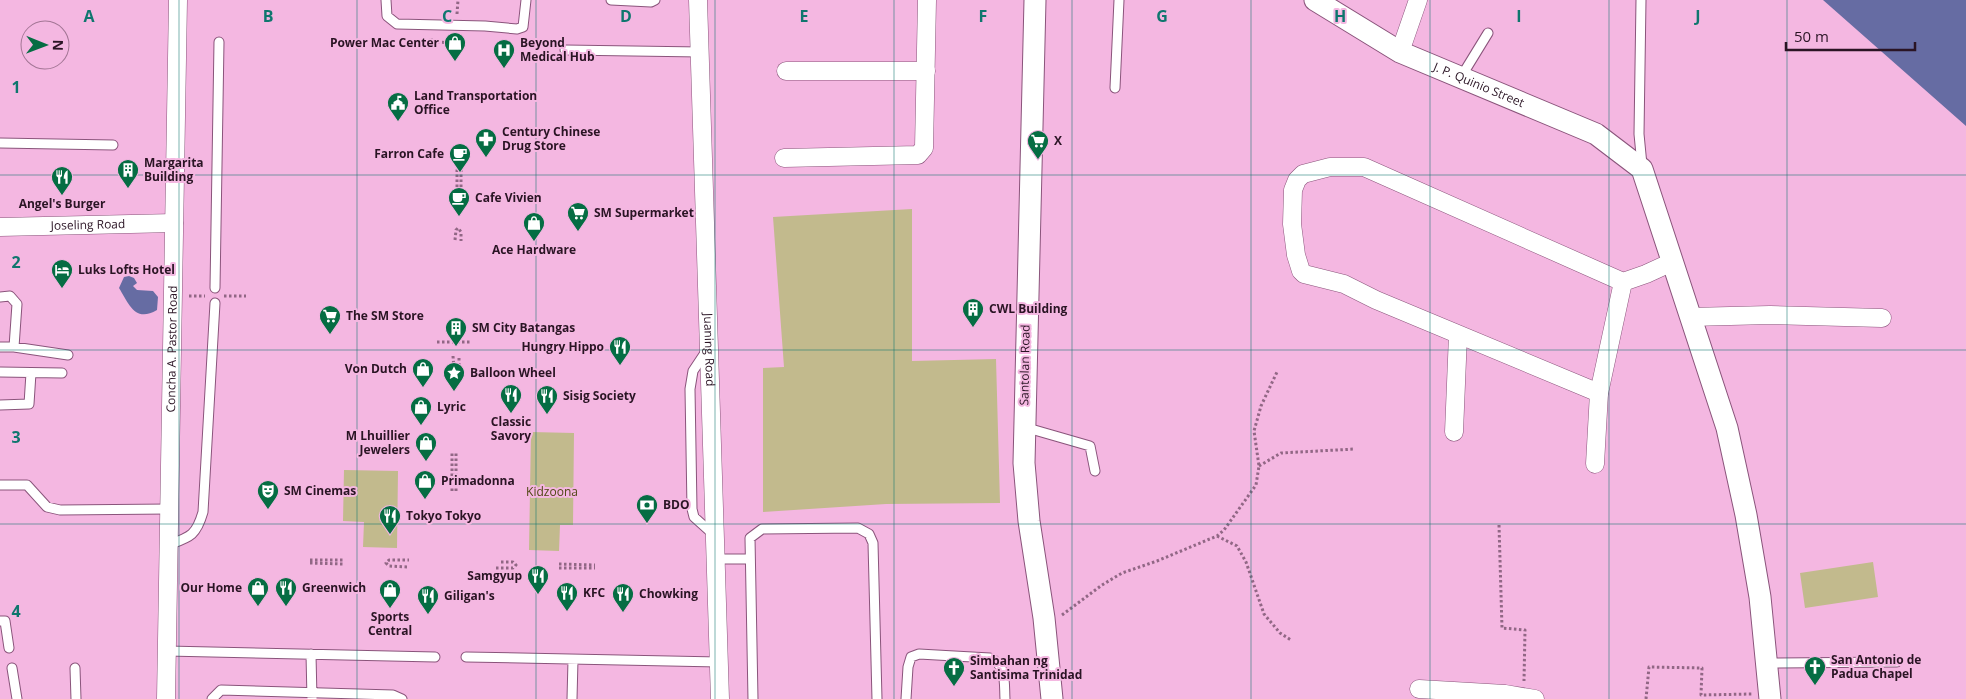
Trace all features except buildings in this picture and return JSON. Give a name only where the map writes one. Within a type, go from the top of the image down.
[{"type":"street","name":"Concha A. Pastor Road","points":[[166,699],[178,0]]},
{"type":"street","name":"Juaning Road","points":[[698,0],[720,699]]},
{"type":"street","points":[[784,158],[918,155],[924,148],[927,0]]},
{"type":"street","name":"Santolan Road","points":[[1035,0],[1024,463],[1029,521],[1044,618],[1052,699]]},
{"type":"street","name":"J. P. Quinio Street","points":[[1314,0],[1400,52],[1596,134],[1642,169]]},
{"type":"street","points":[[1400,52],[1418,0]]},
{"type":"street","points":[[786,72],[926,71]]},
{"type":"street","points":[[1599,393],[1376,300],[1344,284],[1304,274],[1301,271],[1296,255],[1292,224],[1293,190],[1297,180],[1303,174],[1330,167],[1364,167],[1622,282],[1672,262]]},
{"type":"street","points":[[1642,169],[1727,428],[1746,515],[1758,588],[1770,697]]},
{"type":"street","name":"Joseling Road","points":[[0,227],[174,223]]},
{"type":"street","points":[[1595,464],[1599,393],[1622,282]]},
{"type":"street","points":[[1690,317],[1770,315],[1882,318]]},
{"type":"street","points":[[1454,432],[1458,335]]},
{"type":"street","points":[[1418,688],[1505,694],[1530,698]]},
{"type":"lane","points":[[386,0],[387,16],[397,24],[485,26],[518,29],[523,27],[526,0]]},
{"type":"lane","points":[[611,0],[651,2],[655,0]]},
{"type":"lane","points":[[1116,88],[1119,0]]},
{"type":"lane","points":[[1641,0],[1639,134],[1642,169]]},
{"type":"lane","points":[[1461,78],[1488,33]]},
{"type":"lane","points":[[215,288],[219,42]]},
{"type":"lane","points":[[565,50],[701,52]]},
{"type":"lane","points":[[0,143],[113,144]]},
{"type":"lane","points":[[0,296],[10,296],[17,304],[14,347]]},
{"type":"lane","points":[[168,545],[189,538],[199,525],[203,512],[215,303]]},
{"type":"lane","points":[[0,347],[14,347],[68,355]]},
{"type":"lane","points":[[0,372],[62,373]]},
{"type":"lane","points":[[0,405],[29,404],[30,373]]},
{"type":"lane","points":[[1024,427],[1090,446],[1095,471]]},
{"type":"lane","points":[[0,485],[27,485],[47,507],[60,510],[169,509]]},
{"type":"lane","points":[[753,699],[750,538],[762,529],[858,528],[869,534],[873,543],[876,699]]},
{"type":"lane","points":[[716,560],[749,559]]},
{"type":"lane","points":[[0,620],[5,621],[9,648]]},
{"type":"lane","points":[[167,651],[435,657]]},
{"type":"lane","points":[[311,654],[312,695]]},
{"type":"lane","points":[[906,699],[908,667],[911,658],[919,654],[990,658],[997,661],[1002,667],[1005,699]]},
{"type":"lane","points":[[466,658],[719,662]]},
{"type":"lane","points":[[572,699],[573,660]]},
{"type":"lane","points":[[1767,663],[1897,662]]},
{"type":"lane","points":[[12,668],[17,699]]},
{"type":"lane","points":[[75,668],[76,699]]},
{"type":"lane","points":[[212,699],[221,690],[312,695],[394,695],[402,699]]},
{"type":"path","points":[[457,39],[430,38],[431,42],[461,43],[461,49]]},
{"type":"path","points":[[459,164],[459,202]]},
{"type":"path","points":[[455,240],[458,228],[462,232],[461,241]]},
{"type":"path","points":[[437,342],[470,342]]},
{"type":"path","points":[[453,356],[453,367],[456,369],[458,368],[459,358]]},
{"type":"path","points":[[1044,618],[1062,616],[1102,584],[1122,573],[1218,536],[1244,504],[1256,485],[1259,466],[1254,431],[1261,406],[1277,372]]},
{"type":"path","points":[[1259,466],[1281,453],[1355,449]]},
{"type":"path","points":[[453,491],[454,453]]},
{"type":"path","points":[[1498,525],[1502,628],[1525,630],[1530,698]]},
{"type":"path","points":[[1218,536],[1237,546],[1246,562],[1264,614],[1280,633],[1291,640]]},
{"type":"path","points":[[406,567],[389,566],[386,563],[389,560],[409,560]]},
{"type":"path","points":[[310,562],[343,562]]},
{"type":"path","points":[[496,568],[513,568],[516,565],[513,562],[500,562]]},
{"type":"path","points":[[559,566],[595,567]]},
{"type":"path","points":[[1646,699],[1649,667],[1702,668],[1701,695],[1770,697]]},
{"type":"green space","points":[[912,209],[912,361],[996,359],[1000,503],[886,504],[763,512],[763,368],[784,367],[773,217]]},
{"type":"green space","name":"Kidzoona","points":[[531,432],[574,433],[573,525],[560,525],[559,551],[529,550]]},
{"type":"green space","points":[[344,470],[398,471],[397,548],[363,547],[364,522],[343,521]]},
{"type":"green space","points":[[1873,562],[1878,597],[1805,608],[1800,573]]},
{"type":"water","points":[[1823,0],[1966,0],[1966,126]]},
{"type":"water","points":[[124,277],[134,278],[137,283],[133,286],[137,290],[153,291],[158,297],[157,310],[143,314],[134,310],[119,288]]},
{"type":"place","name":"Power Mac Center","points":[[455,62]]},
{"type":"place","name":"Beyond Medical Hub","points":[[504,69]]},
{"type":"place","name":"Land Transportation Office","points":[[398,122]]},
{"type":"place","name":"Century Chinese Drug Store","points":[[486,158]]},
{"type":"place","name":"X","points":[[1038,160]]},
{"type":"place","name":"Farron Cafe","points":[[460,173]]},
{"type":"place","name":"Margarita Building","points":[[128,189]]},
{"type":"place","name":"Angel's Burger","points":[[62,196]]},
{"type":"place","name":"Cafe Vivien","points":[[459,217]]},
{"type":"place","name":"SM Supermarket","points":[[578,232]]},
{"type":"place","name":"Ace Hardware","points":[[534,242]]},
{"type":"place","name":"Luks Lofts Hotel","points":[[62,289]]},
{"type":"place","name":"CWL Building","points":[[973,328]]},
{"type":"place","name":"The SM Store","points":[[330,335]]},
{"type":"place","name":"SM City Batangas","points":[[456,347]]},
{"type":"place","name":"Hungry Hippo","points":[[620,366]]},
{"type":"place","name":"Von Dutch","points":[[423,388]]},
{"type":"place","name":"Balloon Wheel","points":[[454,392]]},
{"type":"place","name":"Classic Savory","points":[[511,414]]},
{"type":"place","name":"Sisig Society","points":[[547,415]]},
{"type":"place","name":"Lyric","points":[[421,426]]},
{"type":"place","name":"M Lhuillier Jewelers","points":[[426,462]]},
{"type":"place","name":"Primadonna","points":[[425,500]]},
{"type":"place","name":"SM Cinemas","points":[[268,510]]},
{"type":"place","name":"BDO","points":[[647,524]]},
{"type":"place","name":"Tokyo Tokyo","points":[[390,535]]},
{"type":"place","name":"Samgyup","points":[[538,595]]},
{"type":"place","name":"Our Home","points":[[258,607]]},
{"type":"place","name":"Greenwich","points":[[286,607]]},
{"type":"place","name":"Sports Central","points":[[390,609]]},
{"type":"place","name":"KFC","points":[[567,612]]},
{"type":"place","name":"Chowking","points":[[623,613]]},
{"type":"place","name":"Giligan's","points":[[428,615]]},
{"type":"place","name":"San Antonio de Padua Chapel","points":[[1815,686]]},
{"type":"place","name":"Simbahan ng Santisima Trinidad","points":[[954,687]]}]
